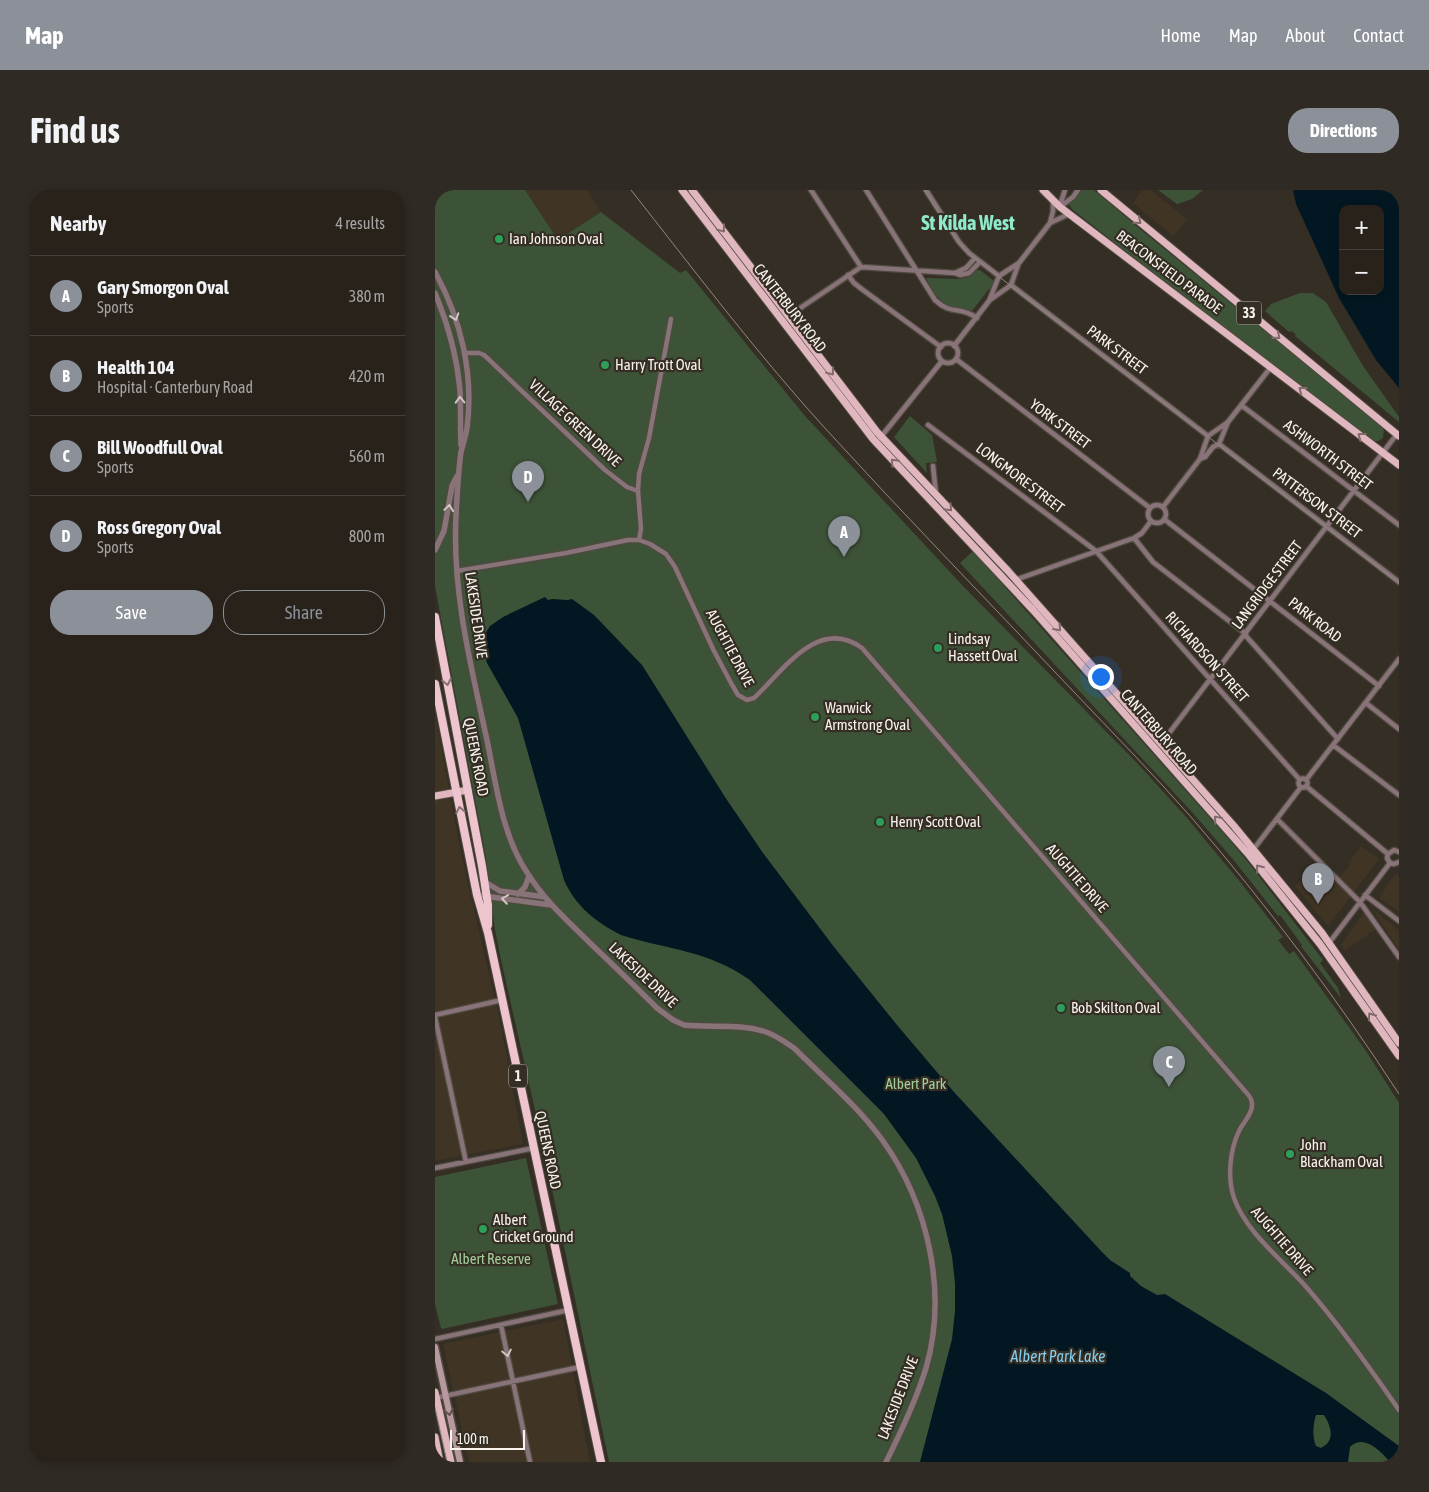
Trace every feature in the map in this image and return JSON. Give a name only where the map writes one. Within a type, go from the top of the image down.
[{"type":"highway","name":"QUEENS ROAD","points":[[435,617],[485,882],[488,932]]},
{"type":"highway","name":"QUEENS ROAD","points":[[435,684],[477,895],[488,932],[601,1462]]},
{"type":"highway","points":[[452,767],[464,765]]},
{"type":"main road","name":"CANTERBURY ROAD","points":[[683,190],[879,440],[1159,747]]},
{"type":"main road","name":"CANTERBURY ROAD","points":[[692,190],[785,318]]},
{"type":"main road","name":"BEACONSFIELD PARADE","points":[[1043,190],[1069,214],[1399,465]]},
{"type":"main road","name":"BEACONSFIELD PARADE","points":[[1101,190],[1398,435]]},
{"type":"main road","name":"CANTERBURY ROAD","points":[[879,440],[936,494],[1016,580],[1251,852],[1329,943],[1399,1043]]},
{"type":"main road","points":[[435,796],[468,790]]},
{"type":"main road","name":"CANTERBURY ROAD","points":[[1251,852],[1320,944],[1399,1056]]},
{"type":"main road","points":[[435,1347],[460,1462]]},
{"type":"main road","points":[[435,1396],[451,1462]]},
{"type":"main road","points":[[435,1437],[440,1462]]},
{"type":"street","points":[[811,190],[861,267]]},
{"type":"street","points":[[866,190],[935,300],[953,311],[965,311],[977,318]]},
{"type":"street","points":[[926,190],[959,242],[975,258],[999,276]]},
{"type":"street","points":[[1060,207],[1065,190]]},
{"type":"street","points":[[1060,207],[1073,197],[1078,190]]},
{"type":"street","points":[[989,301],[1011,285],[1019,263],[1049,223],[1053,211],[1053,201]]},
{"type":"street","points":[[1049,223],[1069,214]]},
{"type":"street","points":[[955,273],[967,267],[975,258]]},
{"type":"street","points":[[785,318],[861,267],[955,273],[960,275],[967,274],[980,262]]},
{"type":"street","points":[[999,276],[1019,263]]},
{"type":"street","name":"LAKESIDE DRIVE","points":[[435,272],[452,308],[465,352],[468,382],[469,410],[459,470],[455,526],[461,610],[470,663],[499,795],[513,845],[529,876],[551,905],[657,1008],[673,1020],[684,1025],[741,1028],[764,1031],[776,1036],[794,1048],[883,1140],[914,1197],[923,1224],[932,1268],[934,1313],[932,1339],[926,1368],[911,1409],[886,1462]]},
{"type":"street","points":[[1005,273],[1009,274],[1012,279]]},
{"type":"street","points":[[848,275],[863,290],[941,347]]},
{"type":"street","points":[[954,346],[989,301],[999,276]]},
{"type":"street","points":[[998,282],[1001,287],[1005,288]]},
{"type":"street","name":"PARK STREET","points":[[1011,285],[1207,438]]},
{"type":"street","name":"LAKESIDE DRIVE","points":[[435,293],[454,354],[460,389],[462,449]]},
{"type":"street","points":[[457,571],[559,554],[623,540],[639,540],[641,529],[638,491],[639,474],[649,438],[671,319]]},
{"type":"street","points":[[947,344],[954,346],[958,353],[956,359],[948,363],[942,361],[938,353],[941,347],[947,344]]},
{"type":"street","name":"VILLAGE GREEN DRIVE","points":[[454,354],[465,352],[484,355],[605,470],[627,487],[638,491]]},
{"type":"street","name":"YORK STREET","points":[[956,359],[1150,508]]},
{"type":"street","points":[[879,440],[942,361]]},
{"type":"street","points":[[1200,459],[1205,457],[1213,447],[1219,444],[1228,422],[1271,367]]},
{"type":"street","name":"ASHWORTH STREET","points":[[1241,405],[1399,525]]},
{"type":"street","points":[[1163,507],[1200,459],[1207,438],[1228,422]]},
{"type":"street","name":"LONGMORE STREET","points":[[928,425],[1096,551]]},
{"type":"street","points":[[1213,432],[1221,438]]},
{"type":"street","name":"LANGRIDGE STREET","points":[[1159,747],[1398,435]]},
{"type":"street","points":[[1207,438],[1209,445],[1213,447]]},
{"type":"street","name":"PATTERSON STREET","points":[[1219,444],[1399,582]]},
{"type":"street","points":[[933,466],[936,494]]},
{"type":"street","points":[[435,550],[444,531],[452,486],[459,470]]},
{"type":"street","points":[[1157,505],[1163,507],[1166,514],[1164,519],[1156,523],[1151,521],[1148,516],[1150,508],[1157,505]]},
{"type":"street","name":"PARK ROAD","points":[[1164,519],[1379,686]]},
{"type":"street","points":[[1009,584],[1134,538],[1142,533],[1151,521]]},
{"type":"street","points":[[1134,538],[1153,562],[1245,634],[1338,739]]},
{"type":"street","name":"AUGHTIE DRIVE","points":[[639,540],[658,548],[672,562],[735,691],[743,699],[750,700],[754,698],[806,648],[819,641],[832,638],[845,640],[857,645],[871,657],[1245,1091],[1252,1105],[1235,1143],[1231,1169],[1233,1192],[1238,1207],[1255,1232],[1335,1322],[1358,1351],[1399,1410]]},
{"type":"street","name":"RICHARDSON STREET","points":[[1096,551],[1210,680],[1303,780]]},
{"type":"street","points":[[1391,863],[1387,858],[1388,854],[1299,784],[1338,739],[1399,659]]},
{"type":"street","points":[[1365,703],[1399,729]]},
{"type":"street","points":[[1333,745],[1399,795]]},
{"type":"street","points":[[1251,852],[1304,787],[1303,780]]},
{"type":"street","points":[[1277,819],[1360,902],[1399,957]]},
{"type":"street","points":[[1388,854],[1394,850],[1399,852]]},
{"type":"street","points":[[1391,863],[1399,862]]},
{"type":"street","points":[[1329,943],[1391,863]]},
{"type":"street","points":[[518,894],[525,887],[529,876]]},
{"type":"street","points":[[485,882],[500,891],[545,897]]},
{"type":"street","points":[[477,895],[551,905]]},
{"type":"street","points":[[1365,896],[1399,922]]},
{"type":"street","points":[[466,1162],[435,1016],[502,1000]]},
{"type":"street","points":[[435,1168],[534,1148]]},
{"type":"street","points":[[435,1339],[569,1310]]},
{"type":"street","points":[[501,1325],[530,1462]]},
{"type":"street","points":[[435,1396],[445,1396],[580,1367]]},
{"type":"shaded area","points":[[525,190],[587,190],[601,212],[558,240]]},
{"type":"shaded area","points":[[1143,190],[1150,190],[1187,219],[1173,236],[1133,203]]},
{"type":"shaded area","points":[[435,713],[461,854],[500,1021],[523,1144],[435,1161]]},
{"type":"shaded area","points":[[1361,846],[1379,859],[1355,891],[1353,891],[1340,877]]},
{"type":"shaded area","points":[[1320,865],[1352,895],[1328,926],[1295,886]]},
{"type":"shaded area","points":[[1395,874],[1399,876],[1399,912],[1379,898]]},
{"type":"shaded area","points":[[1371,908],[1399,930],[1399,949]]},
{"type":"shaded area","points":[[1364,912],[1376,929],[1344,951],[1341,945]]},
{"type":"shaded area","points":[[563,1319],[590,1462],[469,1462],[443,1344]]},
{"type":"green space","name":"Albert Park","points":[[435,190],[525,190],[558,240],[601,212],[680,273],[686,270],[805,416],[963,586],[1139,765],[1187,818],[1283,937],[1278,940],[1289,954],[1294,951],[1366,1051],[1399,1103],[1399,1462],[609,1462],[542,1141],[495,930],[486,858],[435,586]]},
{"type":"green space","points":[[1079,190],[1094,190],[1384,428],[1383,438],[1378,441],[1372,441],[1253,351],[1073,210],[1068,203]]},
{"type":"green space","points":[[1158,190],[1203,190],[1192,199],[1177,204]]},
{"type":"green space","points":[[976,270],[980,270],[995,282],[992,291],[989,289],[972,311],[945,304],[934,292],[926,278],[959,279],[972,276],[971,274]]},
{"type":"green space","points":[[1300,293],[1313,293],[1326,302],[1363,366],[1399,417],[1399,422],[1295,336],[1292,331],[1289,332],[1265,311],[1271,304]]},
{"type":"green space","points":[[910,416],[932,435],[937,462],[926,463],[927,473],[894,437]]},
{"type":"green space","points":[[973,551],[1252,867],[1323,960],[1320,963],[1338,988],[1341,998],[1280,915],[1278,916],[1232,858],[1191,811],[960,563]]},
{"type":"green space","name":"Albert Reserve","points":[[526,1158],[558,1304],[442,1329],[435,1304],[435,1177]]},
{"type":"water","points":[[1293,190],[1399,190],[1399,388],[1376,360],[1339,298],[1296,204]]},
{"type":"water","name":"Albert Park Lake","points":[[545,597],[548,600],[572,599],[594,615],[642,665],[725,797],[763,853],[834,947],[953,1091],[1102,1252],[1110,1260],[1130,1273],[1130,1276],[1141,1286],[1157,1295],[1165,1294],[1326,1393],[1399,1446],[1399,1462],[1390,1462],[1371,1445],[1360,1442],[1350,1447],[1348,1462],[920,1462],[952,1339],[955,1311],[955,1283],[952,1256],[942,1214],[935,1196],[916,1158],[884,1114],[750,980],[718,962],[621,935],[595,919],[574,898],[564,880],[518,718],[487,663],[483,649],[485,634],[490,626],[503,617]],"holes":[[[1316,1415],[1324,1415],[1331,1433],[1329,1441],[1321,1448],[1316,1446],[1313,1435]]]},
{"type":"tram line","points":[[631,190],[749,339],[823,426],[1191,817],[1300,952],[1351,1022],[1399,1094]]},
{"type":"tram line","points":[[924,190],[955,238],[968,253],[1399,583]]},
{"type":"tram line","points":[[435,1407],[447,1462]]},
{"type":"place","name":"Ian Johnson Oval","points":[[499,239]]},
{"type":"place","name":"Harry Trott Oval","points":[[605,365]]},
{"type":"place","name":"Ross Gregory Oval","points":[[528,502]]},
{"type":"place","name":"Gary Smorgon Oval","points":[[844,557]]},
{"type":"place","name":"Lindsay Hassett Oval","points":[[938,648]]},
{"type":"place","name":"Warwick Armstrong Oval","points":[[815,717]]},
{"type":"place","name":"Henry Scott Oval","points":[[880,822]]},
{"type":"place","name":"Health 104","points":[[1318,904]]},
{"type":"place","name":"Bob Skilton Oval","points":[[1061,1008]]},
{"type":"place","name":"Bill Woodfull Oval","points":[[1169,1087]]},
{"type":"place","name":"John Blackham Oval","points":[[1290,1154]]},
{"type":"place","name":"Albert Cricket Ground","points":[[483,1229]]},
{"type":"district","name":"St Kilda West","points":[[968,223]]}]
